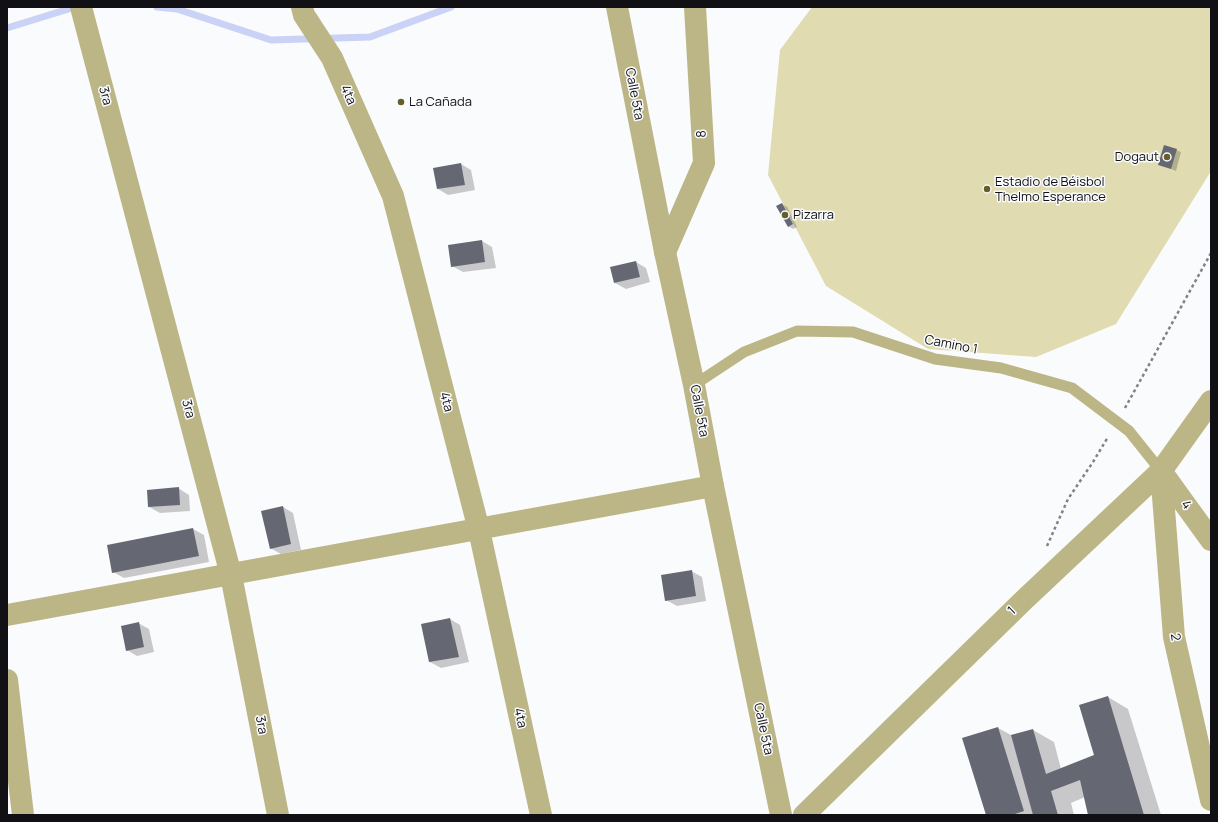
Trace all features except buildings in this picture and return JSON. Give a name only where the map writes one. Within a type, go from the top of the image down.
[{"type":"street","name":"Calle 5ta","points":[[617,7],[665,252],[694,385],[713,486],[781,815]]},
{"type":"street","name":"8","points":[[665,252],[704,163],[695,7]]},
{"type":"street","name":"4ta","points":[[303,11],[332,58],[393,196],[479,530],[541,815]]},
{"type":"street","name":"3ra","points":[[83,12],[232,575],[278,815]]},
{"type":"street","name":"1","points":[[804,815],[1018,605],[1161,471],[1211,401]]},
{"type":"street","name":"4","points":[[1161,471],[1211,540]]},
{"type":"street","name":"2","points":[[1161,471],[1174,637],[1211,800]]},
{"type":"street","points":[[7,615],[479,530],[713,486]]},
{"type":"street","points":[[7,680],[23,815]]},
{"type":"lane","name":"Camino 1","points":[[694,385],[744,352],[797,331],[853,332],[935,359],[1001,368],[1072,388],[1130,431],[1161,471]]},
{"type":"shaded area","name":"Estadio de Béisbol Thelmo Esperance","points":[[812,7],[1210,7],[1211,171],[1116,324],[1036,357],[928,349],[826,286],[768,175],[780,50]]},
{"type":"waterway","points":[[7,28],[75,7]]},
{"type":"waterway","points":[[157,7],[177,9],[271,40],[370,37],[451,7]]},
{"type":"place","name":"La Cañada","points":[[401,102]]},
{"type":"place","name":"Dogaut","points":[[1167,157]]},
{"type":"place","name":"Estadio de Béisbol Thelmo Esperance","points":[[987,189]]},
{"type":"place","name":"Pizarra","points":[[785,215]]}]
